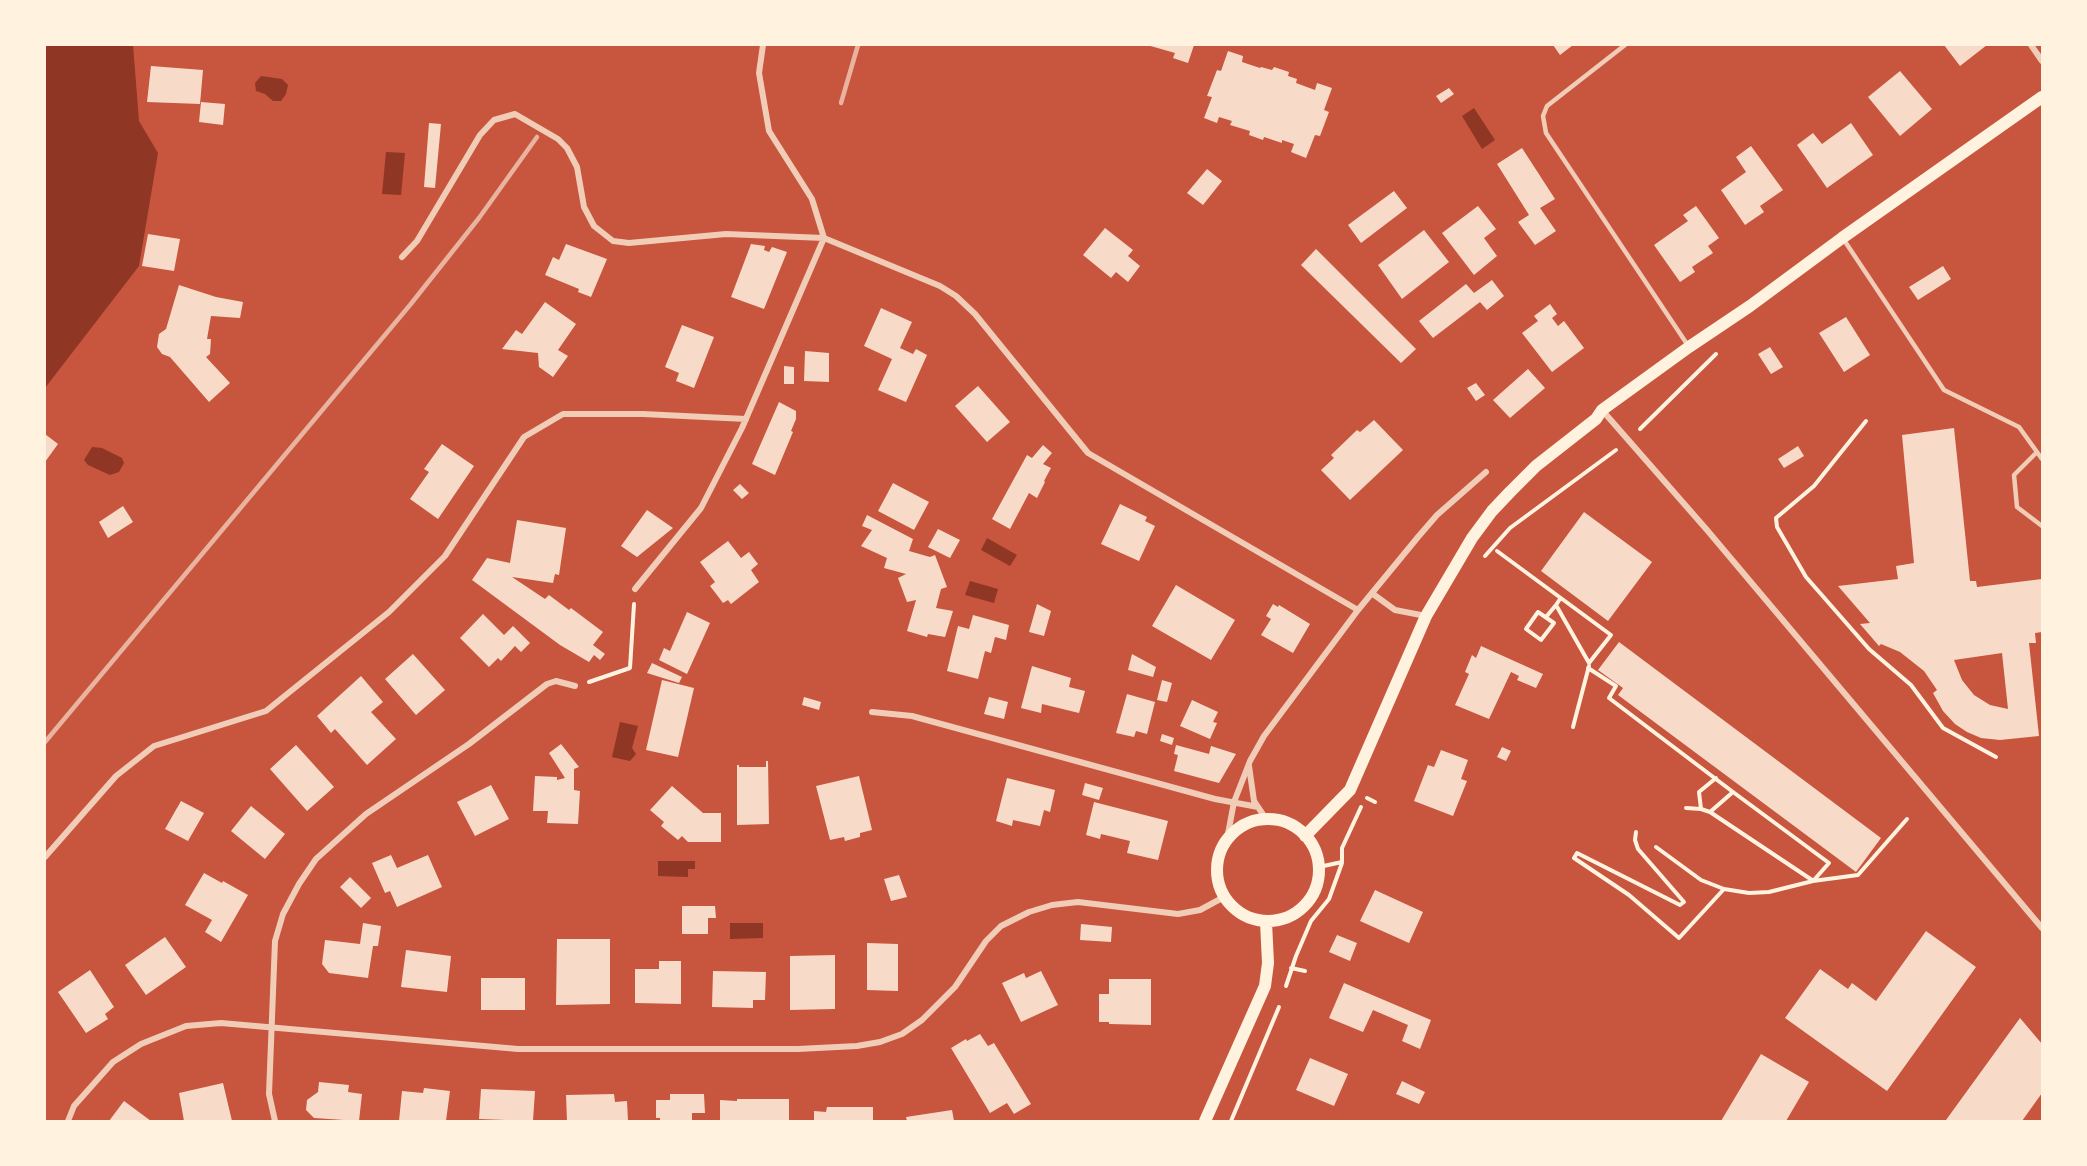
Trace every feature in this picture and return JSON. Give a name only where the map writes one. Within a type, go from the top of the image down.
[{"type":"main road","points":[[1305,836],[1350,790],[1426,616],[1456,563],[1492,511],[1536,466],[1596,419],[1602,410],[2042,98]]},
{"type":"main road","points":[[1266,819],[1294,826],[1305,836],[1315,850],[1319,867],[1317,884],[1310,899],[1298,912],[1283,919],[1266,922],[1250,918],[1235,910],[1224,897],[1218,883],[1216,867],[1219,852],[1227,839],[1238,828],[1266,819]]},
{"type":"main road","points":[[1206,1121],[1264,986],[1268,963],[1266,922]]},
{"type":"street","points":[[635,589],[701,508],[746,419],[824,238],[812,199],[769,131],[759,73],[763,45]]},
{"type":"street","points":[[2031,45],[2042,61]]},
{"type":"street","points":[[402,257],[417,241],[480,135],[494,120],[515,114],[558,139],[567,148],[577,167],[584,207],[594,226],[613,241],[629,243],[726,234],[824,238],[940,286],[956,296],[975,314],[1088,453],[1358,610]]},
{"type":"street","points":[[1602,410],[1700,521],[2042,928]]},
{"type":"street","points":[[45,857],[116,776],[154,746],[266,711],[389,612],[445,556],[524,437],[563,414],[643,414],[746,419]]},
{"type":"street","points":[[1227,839],[1234,802],[1264,736],[1358,610],[1437,515],[1486,472]]},
{"type":"street","points":[[1373,594],[1395,610],[1426,616]]},
{"type":"street","points":[[275,1121],[269,1094],[275,941],[283,914],[316,859],[366,813],[469,744],[547,684],[556,681],[575,686]]},
{"type":"street","points":[[872,712],[912,716],[1258,807]]},
{"type":"street","points":[[1249,765],[1254,801],[1266,819]]},
{"type":"street","points":[[68,1121],[74,1106],[113,1062],[141,1044],[186,1026],[221,1023],[518,1049],[798,1049],[857,1046],[880,1042],[902,1034],[922,1020],[955,987],[986,941],[1001,927],[1029,912],[1052,904],[1078,902],[1178,914],[1200,910],[1224,897]]},
{"type":"lane","points":[[1625,45],[1547,106],[1543,116],[1546,133],[1689,347]]},
{"type":"lane","points":[[1842,238],[1944,390],[2019,428],[2042,459]]},
{"type":"lane","points":[[2036,453],[2014,476],[2017,507],[2042,526]]},
{"type":"path","points":[[1866,420],[1814,486],[1776,518],[1777,527],[1806,578],[1869,649],[1911,684],[1943,728],[1995,757]]},
{"type":"path","points":[[1497,550],[1611,635],[1589,665],[1573,727]]},
{"type":"path","points":[[575,686],[630,668],[635,589]]},
{"type":"path","points":[[1546,617],[1560,599]]},
{"type":"path","points":[[1556,605],[1589,665],[1616,686],[1609,698],[1829,863],[1813,881]]},
{"type":"path","points":[[1538,612],[1546,617],[1554,623],[1541,640],[1526,629],[1538,612]]},
{"type":"path","points":[[1701,809],[1699,792],[1716,778]]},
{"type":"path","points":[[1710,812],[1733,792]]},
{"type":"path","points":[[1686,808],[1710,812],[1813,881]]},
{"type":"path","points":[[1656,847],[1701,880],[1724,890],[1749,893],[1769,892],[1813,881],[1858,875],[1906,819]]},
{"type":"path","points":[[1636,832],[1635,840],[1638,849],[1684,902],[1680,905],[1576,853],[1574,858],[1629,895],[1678,938],[1724,890]]},
{"type":"shaded area","points":[[45,45],[133,45],[139,121],[158,153],[139,266],[45,388]]},
{"type":"shaded area","points":[[261,76],[282,79],[288,85],[281,101],[273,101],[265,94],[256,91],[255,83]]},
{"type":"shaded area","points":[[1474,108],[1495,140],[1482,149],[1462,116]]},
{"type":"shaded area","points":[[386,152],[405,153],[401,195],[382,194]]},
{"type":"shaded area","points":[[92,447],[102,448],[122,458],[124,463],[119,472],[110,475],[88,465],[84,460]]},
{"type":"shaded area","points":[[987,538],[1017,555],[1010,566],[981,550]]},
{"type":"shaded area","points":[[970,581],[998,589],[994,603],[965,595]]},
{"type":"shaded area","points":[[620,722],[638,726],[632,748],[636,754],[630,761],[612,757]]},
{"type":"shaded area","points":[[658,861],[695,861],[695,869],[688,869],[688,877],[658,876]]},
{"type":"shaded area","points":[[730,923],[763,923],[763,938],[730,939]]},
{"type":"building","points":[[1147,45],[1194,45],[1188,63],[1173,58],[1175,53]]},
{"type":"building","points":[[1553,45],[1573,45],[1560,55]]},
{"type":"building","points":[[1944,45],[1987,45],[1960,66]]},
{"type":"building","points":[[1228,51],[1243,56],[1242,62],[1260,68],[1272,70],[1274,67],[1289,72],[1288,76],[1297,79],[1296,83],[1315,90],[1317,83],[1332,88],[1324,110],[1329,112],[1320,136],[1315,135],[1306,158],[1291,152],[1294,144],[1264,137],[1263,140],[1249,135],[1250,131],[1230,125],[1232,121],[1219,117],[1217,123],[1204,118],[1212,97],[1207,96],[1217,70],[1221,71]]},
{"type":"building","points":[[151,66],[203,70],[200,104],[147,102]]},
{"type":"building","points":[[1900,71],[1932,109],[1900,136],[1868,97]]},
{"type":"building","points":[[1449,88],[1454,94],[1441,103],[1436,96]]},
{"type":"building","points":[[201,102],[225,104],[223,125],[199,122]]},
{"type":"building","points":[[429,123],[441,124],[435,188],[424,187]]},
{"type":"building","points":[[1851,123],[1873,155],[1827,188],[1797,145],[1813,133],[1822,144]]},
{"type":"building","points":[[1751,146],[1783,190],[1760,206],[1764,212],[1745,225],[1721,190],[1746,172],[1736,157]]},
{"type":"building","points":[[1522,148],[1555,199],[1540,208],[1556,231],[1535,245],[1518,222],[1529,215],[1497,164]]},
{"type":"building","points":[[1207,169],[1222,181],[1203,205],[1187,193]]},
{"type":"building","points":[[1394,191],[1407,208],[1361,243],[1348,225]]},
{"type":"building","points":[[1478,206],[1496,229],[1484,238],[1497,256],[1474,275],[1442,233]]},
{"type":"building","points":[[1696,206],[1719,238],[1708,246],[1713,253],[1692,267],[1695,272],[1680,282],[1654,245],[1688,221],[1683,215]]},
{"type":"building","points":[[1105,228],[1133,250],[1128,256],[1140,266],[1128,282],[1116,272],[1111,278],[1083,255]]},
{"type":"building","points":[[1424,230],[1449,262],[1402,299],[1378,265]]},
{"type":"building","points":[[148,234],[180,239],[174,271],[142,266]]},
{"type":"building","points":[[566,244],[607,259],[591,297],[578,292],[579,289],[545,275],[553,257],[559,260]]},
{"type":"building","points":[[751,244],[765,246],[764,250],[769,252],[772,247],[787,252],[764,309],[731,297]]},
{"type":"building","points":[[1316,249],[1416,349],[1401,363],[1301,265]]},
{"type":"building","points":[[1943,266],[1951,279],[1918,300],[1909,287]]},
{"type":"building","points":[[1492,280],[1504,296],[1487,310],[1480,302],[1433,338],[1419,321],[1466,284],[1474,293]]},
{"type":"building","points":[[179,285],[216,297],[243,302],[240,318],[211,316],[207,339],[211,339],[210,354],[206,357],[230,383],[209,402],[170,357],[162,354],[157,347],[159,334],[166,329]]},
{"type":"building","points":[[545,302],[576,324],[558,350],[568,356],[553,377],[539,367],[538,353],[502,349],[516,330],[522,334]]},
{"type":"building","points":[[1550,304],[1557,314],[1552,318],[1558,326],[1564,321],[1584,348],[1552,372],[1522,333],[1538,321],[1534,316]]},
{"type":"building","points":[[881,308],[912,322],[900,348],[913,354],[916,349],[927,355],[906,402],[878,390],[892,359],[864,346]]},
{"type":"building","points":[[1846,317],[1870,355],[1844,372],[1819,333]]},
{"type":"building","points":[[682,325],[714,337],[694,388],[676,381],[679,373],[665,367]]},
{"type":"building","points":[[1770,347],[1783,367],[1771,374],[1758,354]]},
{"type":"building","points":[[805,351],[829,353],[829,382],[804,381]]},
{"type":"building","points":[[784,366],[794,367],[794,384],[784,384]]},
{"type":"building","points":[[1528,369],[1545,388],[1510,418],[1493,400]]},
{"type":"building","points":[[1476,383],[1485,395],[1476,401],[1467,388]]},
{"type":"building","points":[[978,386],[1010,422],[987,442],[955,406]]},
{"type":"building","points":[[779,402],[796,411],[796,419],[775,475],[752,464]]},
{"type":"building","points":[[1374,420],[1403,450],[1350,500],[1321,470],[1334,458],[1331,455],[1357,430],[1360,432]]},
{"type":"building","points":[[1954,428],[1970,581],[1976,581],[1977,587],[2042,579],[2042,632],[2035,633],[2036,643],[2029,643],[2039,736],[2000,740],[1981,738],[1955,724],[1943,711],[1933,693],[1937,690],[1924,671],[1900,652],[1881,644],[1879,646],[1860,624],[1870,623],[1838,586],[1898,579],[1896,566],[1914,563],[1902,435]],"holes":[[[2002,653],[2008,709],[1990,705],[1974,695],[1962,680],[1954,660]]]},
{"type":"building","points":[[45,434],[58,444],[45,462]]},
{"type":"building","points":[[442,444],[474,466],[438,519],[410,499],[429,472],[424,469]]},
{"type":"building","points":[[1043,445],[1052,453],[1043,464],[1051,468],[1037,498],[1029,493],[1010,529],[992,519],[1027,455],[1032,458]]},
{"type":"building","points":[[1798,446],[1804,456],[1784,468],[1778,459]]},
{"type":"building","points":[[893,483],[929,502],[914,530],[878,511]]},
{"type":"building","points":[[740,484],[749,493],[742,499],[733,490]]},
{"type":"building","points":[[1120,504],[1147,517],[1145,521],[1155,526],[1139,561],[1101,544]]},
{"type":"building","points":[[123,506],[133,522],[108,538],[99,522]]},
{"type":"building","points":[[647,510],[673,528],[637,557],[621,546]]},
{"type":"building","points":[[1584,512],[1652,562],[1608,621],[1541,571]]},
{"type":"building","points":[[867,515],[913,539],[909,551],[930,557],[935,555],[947,587],[941,589],[936,608],[953,611],[945,637],[928,634],[927,637],[907,631],[916,600],[907,602],[898,578],[906,574],[884,568],[887,558],[861,546],[872,530],[862,526]]},
{"type":"building","points":[[517,520],[566,528],[559,575],[555,574],[553,583],[512,577],[545,599],[549,595],[569,610],[571,608],[603,632],[593,645],[605,654],[600,660],[594,655],[589,662],[560,645],[472,580],[487,558],[510,563]]},
{"type":"building","points":[[938,529],[960,540],[950,558],[928,547]]},
{"type":"building","points":[[728,541],[741,558],[749,552],[758,564],[751,570],[759,582],[731,604],[728,600],[723,603],[710,586],[715,582],[700,562]]},
{"type":"building","points":[[1176,585],[1235,620],[1211,660],[1152,626]]},
{"type":"building","points":[[1037,604],[1051,611],[1044,636],[1029,632]]},
{"type":"building","points":[[1273,604],[1278,607],[1279,605],[1310,624],[1293,653],[1261,635],[1271,619],[1266,616]]},
{"type":"building","points":[[687,612],[710,623],[687,674],[659,660],[664,648],[670,651]]},
{"type":"building","points":[[483,614],[504,635],[513,626],[530,643],[521,652],[515,646],[501,661],[498,658],[489,667],[460,638]]},
{"type":"building","points":[[973,615],[1009,625],[1006,640],[995,637],[991,653],[985,651],[978,679],[947,671],[958,626],[969,629]]},
{"type":"building","points":[[1619,642],[1881,838],[1856,872],[1618,695],[1623,688],[1598,670]]},
{"type":"building","points":[[1481,646],[1543,674],[1536,688],[1517,680],[1519,676],[1511,672],[1489,719],[1455,705],[1469,674],[1465,672],[1472,655],[1476,658]]},
{"type":"building","points":[[413,654],[445,690],[416,715],[385,679]]},
{"type":"building","points":[[1132,654],[1156,667],[1153,677],[1128,670]]},
{"type":"building","points":[[652,663],[682,677],[679,683],[647,673]]},
{"type":"building","points":[[1032,666],[1071,678],[1069,687],[1085,691],[1079,713],[1042,704],[1041,713],[1021,708]]},
{"type":"building","points":[[361,676],[383,702],[371,712],[396,739],[367,765],[335,729],[331,733],[317,716]]},
{"type":"building","points":[[662,680],[694,688],[678,757],[646,750]]},
{"type":"building","points":[[1162,680],[1172,683],[1167,702],[1157,700]]},
{"type":"building","points":[[1127,694],[1155,702],[1147,734],[1136,731],[1134,737],[1116,733]]},
{"type":"building","points":[[804,697],[821,702],[819,710],[802,705]]},
{"type":"building","points":[[989,697],[1008,702],[1004,719],[984,714]]},
{"type":"building","points":[[1192,700],[1218,712],[1213,722],[1217,723],[1210,739],[1180,726]]},
{"type":"building","points":[[1162,734],[1174,738],[1172,745],[1160,741]]},
{"type":"building","points":[[561,744],[579,767],[574,769],[574,790],[580,791],[578,824],[547,823],[548,811],[533,811],[535,776],[557,777],[557,780],[565,778],[549,753]]},
{"type":"building","points":[[296,745],[334,787],[307,811],[270,769]]},
{"type":"building","points":[[1176,745],[1209,754],[1211,746],[1236,754],[1219,783],[1174,771],[1178,755],[1174,754]]},
{"type":"building","points":[[1502,747],[1511,751],[1506,761],[1497,757]]},
{"type":"building","points":[[1441,750],[1468,760],[1461,779],[1467,781],[1453,816],[1414,801],[1428,765],[1434,767]]},
{"type":"building","points":[[766,761],[768,761],[769,824],[737,825],[737,765],[739,767],[766,767]]},
{"type":"building","points":[[859,776],[872,830],[860,833],[860,837],[845,841],[844,837],[830,840],[816,786]]},
{"type":"building","points":[[1007,778],[1055,790],[1050,812],[1044,810],[1040,826],[1013,820],[1012,826],[996,821]]},
{"type":"building","points":[[1085,783],[1103,788],[1099,800],[1082,795]]},
{"type":"building","points":[[491,785],[509,819],[475,836],[457,802]]},
{"type":"building","points":[[672,786],[703,813],[721,813],[721,842],[688,842],[682,836],[678,840],[661,826],[664,822],[650,810]]},
{"type":"building","points":[[181,801],[204,813],[188,841],[165,829]]},
{"type":"building","points":[[1094,802],[1168,821],[1158,860],[1127,853],[1130,841],[1101,834],[1100,839],[1086,835]]},
{"type":"building","points":[[251,806],[285,834],[265,859],[231,831]]},
{"type":"building","points":[[391,855],[397,868],[428,855],[442,887],[397,907],[390,891],[385,893],[372,863]]},
{"type":"building","points":[[204,873],[248,895],[221,942],[205,932],[212,920],[185,905]]},
{"type":"building","points":[[899,875],[907,897],[891,901],[884,879]]},
{"type":"building","points":[[350,877],[371,898],[361,908],[340,887]]},
{"type":"building","points":[[1375,890],[1423,912],[1409,943],[1360,921]]},
{"type":"building","points":[[682,906],[715,906],[716,918],[708,918],[708,934],[682,934]]},
{"type":"building","points":[[363,923],[381,926],[378,946],[373,946],[368,978],[329,973],[322,964],[325,940],[360,944]]},
{"type":"building","points":[[1081,924],[1112,927],[1111,942],[1080,940]]},
{"type":"building","points":[[1926,931],[1976,967],[1887,1091],[1785,1018],[1820,969],[1848,989],[1852,983],[1876,1001]]},
{"type":"building","points":[[1337,935],[1357,943],[1350,961],[1329,952]]},
{"type":"building","points":[[165,937],[186,967],[146,995],[125,965]]},
{"type":"building","points":[[557,939],[610,939],[610,1004],[556,1005]]},
{"type":"building","points":[[867,943],[898,944],[898,991],[867,990]]},
{"type":"building","points":[[406,950],[451,956],[447,992],[401,987]]},
{"type":"building","points":[[835,955],[835,1009],[790,1010],[790,956]]},
{"type":"building","points":[[659,961],[681,961],[681,1004],[635,1003],[635,969],[659,969]]},
{"type":"building","points":[[90,970],[114,1007],[105,1014],[108,1019],[86,1033],[58,992]]},
{"type":"building","points":[[713,971],[766,972],[765,1000],[753,1000],[753,1008],[712,1007]]},
{"type":"building","points":[[1041,971],[1058,1005],[1021,1022],[1002,983],[1024,973],[1026,978]]},
{"type":"building","points":[[481,978],[525,978],[525,1010],[481,1010]]},
{"type":"building","points":[[1109,979],[1151,979],[1151,1025],[1099,1022],[1099,994],[1109,994]]},
{"type":"building","points":[[1344,983],[1431,1020],[1420,1049],[1402,1041],[1408,1025],[1373,1010],[1363,1032],[1329,1018]]},
{"type":"building","points":[[2020,1018],[2042,1044],[2042,1093],[2022,1121],[1946,1120]]},
{"type":"building","points":[[980,1034],[988,1046],[994,1043],[1031,1104],[1014,1114],[1007,1103],[990,1113],[951,1048]]},
{"type":"building","points":[[1761,1054],[1809,1082],[1786,1121],[1721,1121]]},
{"type":"building","points":[[1310,1058],[1348,1074],[1334,1106],[1296,1090]]},
{"type":"building","points":[[1402,1081],[1425,1092],[1419,1104],[1396,1094]]},
{"type":"building","points":[[319,1082],[349,1085],[348,1092],[362,1094],[359,1121],[314,1118],[306,1110],[307,1100],[318,1092]]},
{"type":"building","points":[[223,1083],[232,1121],[184,1121],[179,1093]]},
{"type":"building","points":[[424,1088],[450,1091],[446,1121],[399,1121],[402,1091],[423,1093]]},
{"type":"building","points":[[481,1089],[535,1091],[533,1121],[479,1119]]},
{"type":"building","points":[[614,1094],[615,1102],[627,1101],[628,1121],[567,1121],[566,1095]]},
{"type":"building","points":[[670,1094],[704,1094],[705,1113],[692,1113],[692,1121],[660,1121],[660,1118],[656,1118],[656,1100],[670,1100]]},
{"type":"building","points":[[737,1099],[789,1099],[789,1121],[720,1121],[720,1100],[737,1101]]},
{"type":"building","points":[[124,1101],[151,1121],[109,1121]]},
{"type":"building","points":[[827,1107],[873,1107],[873,1121],[814,1121],[814,1111],[826,1112]]},
{"type":"building","points":[[952,1110],[954,1121],[907,1121],[906,1117]]},
{"type":"railway","points":[[841,103],[858,45]]},
{"type":"railway","points":[[45,742],[410,305],[479,218],[537,137]]}]
